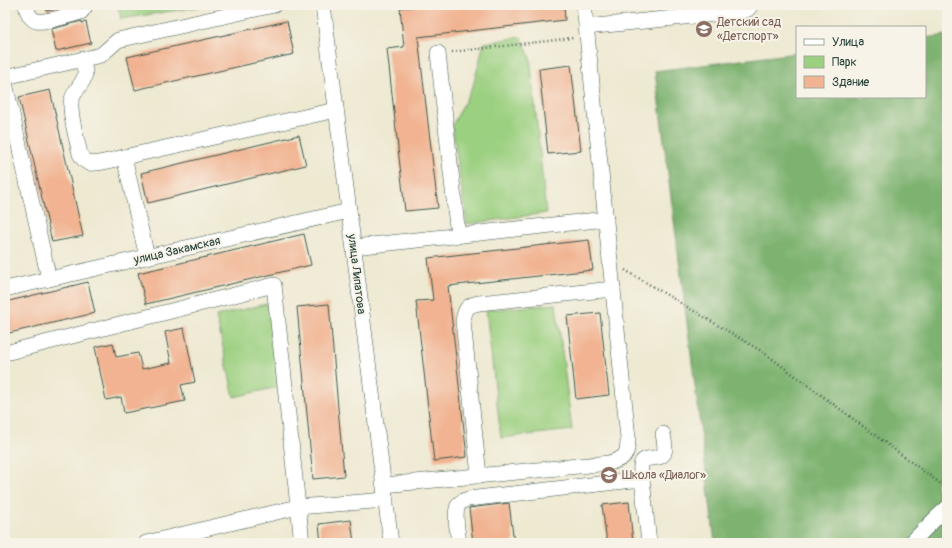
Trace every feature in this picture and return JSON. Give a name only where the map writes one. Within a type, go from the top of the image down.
[{"type":"street","points":[[26,5],[30,17],[36,21],[42,21],[81,12],[86,5]]},
{"type":"street","points":[[5,77],[102,55],[118,40],[231,10],[274,5]]},
{"type":"street","name":"улица Липатова","points":[[323,5],[391,543]]},
{"type":"street","points":[[146,543],[298,507],[479,476],[609,463],[621,459],[628,450],[628,438],[584,5]]},
{"type":"street","points":[[587,32],[743,11],[748,9],[751,5]]},
{"type":"street","points":[[438,53],[458,236]]},
{"type":"street","points":[[82,60],[85,75],[71,101],[71,113],[80,154],[88,163],[94,164],[336,110]]},
{"type":"street","points":[[5,83],[49,279]]},
{"type":"street","points":[[124,157],[147,257]]},
{"type":"street","name":"улица Закамская","points":[[5,289],[349,211]]},
{"type":"street","points":[[354,247],[606,219]]},
{"type":"street","points":[[5,353],[274,285],[302,543]]},
{"type":"street","points":[[479,476],[463,321],[467,308],[472,304],[479,303],[613,289]]},
{"type":"street","points":[[649,543],[641,467],[644,460],[662,456],[664,454],[663,434]]},
{"type":"street","points":[[459,543],[456,516],[457,508],[460,502],[468,499],[642,479]]},
{"type":"street","points":[[911,543],[947,508]]},
{"type":"path","points":[[438,53],[587,32]]},
{"type":"path","points":[[610,260],[763,352],[945,487],[947,497]]},
{"type":"green space","points":[[118,5],[204,5],[204,6],[121,19]]},
{"type":"green space","points":[[947,35],[947,478],[936,482],[945,543],[715,543],[655,71],[796,53],[796,98],[926,98],[926,38]]},
{"type":"green space","points":[[521,37],[530,57],[546,213],[467,224],[452,126],[473,86],[484,43]]},
{"type":"green space","points":[[270,303],[282,386],[234,397],[216,316]]},
{"type":"green space","points":[[556,304],[572,430],[501,438],[486,310]]},
{"type":"building","points":[[45,5],[73,5],[47,11]]},
{"type":"building","points":[[430,5],[564,5],[565,20],[418,37],[438,208],[405,211],[387,49],[404,47],[400,8]]},
{"type":"building","points":[[82,21],[82,23],[86,22],[91,43],[56,51],[51,29]]},
{"type":"building","points":[[287,21],[294,54],[135,90],[127,57]]},
{"type":"building","points":[[571,65],[581,151],[548,154],[539,69]]},
{"type":"building","points":[[50,90],[83,236],[52,242],[19,97]]},
{"type":"building","points":[[299,135],[306,165],[148,203],[141,173]]},
{"type":"building","points":[[304,234],[311,265],[146,304],[138,273]]},
{"type":"building","points":[[589,240],[593,270],[448,286],[467,457],[434,461],[416,301],[433,300],[428,258]]},
{"type":"building","points":[[88,282],[95,313],[5,334],[5,302]]},
{"type":"building","points":[[329,304],[344,476],[313,479],[297,307]]},
{"type":"building","points":[[600,313],[609,395],[576,399],[567,316]]},
{"type":"building","points":[[184,328],[195,382],[181,385],[185,401],[124,413],[121,397],[106,400],[95,347],[113,343],[116,357],[138,353],[142,369],[171,363],[165,332]]},
{"type":"building","points":[[629,502],[633,543],[607,543],[602,505]]},
{"type":"building","points":[[509,503],[514,543],[473,543],[469,508]]},
{"type":"building","points":[[351,520],[354,543],[321,543],[319,524]]},
{"type":"place","name":"Детский сад «Детспорт»","points":[[704,29]]},
{"type":"place","name":"Школа «Диалог»","points":[[609,475]]}]
